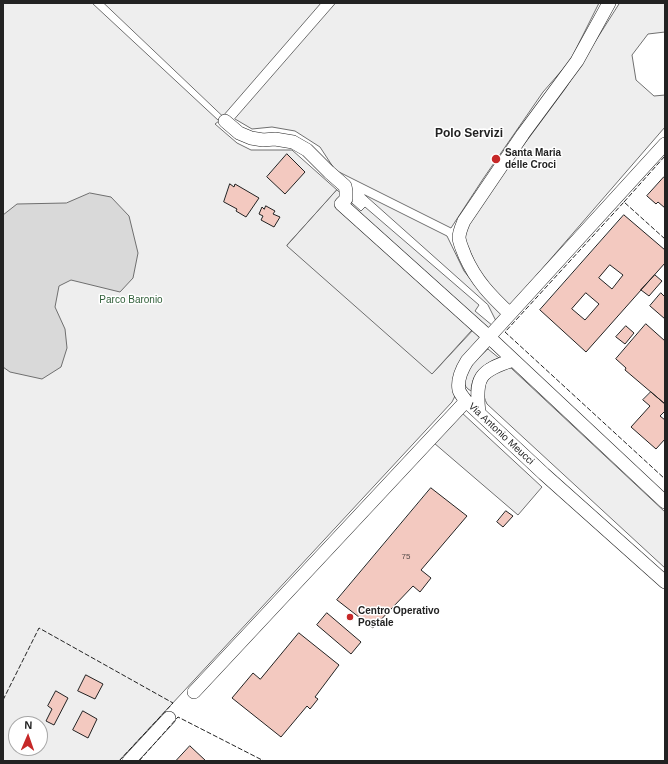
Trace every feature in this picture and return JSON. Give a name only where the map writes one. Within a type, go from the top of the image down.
[{"type":"street","points":[[510,314],[487,292],[472,272],[461,246],[459,238],[460,230],[464,220],[523,134],[577,62],[609,3]]},
{"type":"street","points":[[225,121],[239,133],[251,138],[263,140],[276,139],[293,142],[307,150],[345,186],[346,199],[341,204],[513,360],[665,502]]},
{"type":"street","name":"Via Antonio Meucci","points":[[665,144],[467,361],[462,370],[459,390],[466,401],[544,474],[665,582]]},
{"type":"street","points":[[479,412],[477,387],[480,379],[486,370],[496,365],[513,360]]},
{"type":"street","points":[[194,692],[466,401]]},
{"type":"street","points":[[128,761],[168,718]]},
{"type":"green space","name":"Parco Baronio","points":[[3,3],[92,3],[219,121],[215,124],[237,143],[251,150],[292,150],[337,190],[287,245],[433,373],[473,330],[481,338],[453,389],[455,396],[452,402],[119,761],[3,761]]},
{"type":"green space","points":[[104,3],[321,3],[223,116]]},
{"type":"green space","points":[[336,3],[599,3],[570,61],[543,92],[451,228],[335,170],[320,147],[295,131],[272,127],[252,129],[235,119]]},
{"type":"green space","points":[[620,3],[665,3],[665,32],[648,34],[632,55],[636,80],[654,96],[665,95],[665,127],[509,307],[479,272],[465,240],[466,228],[497,181],[565,89]]},
{"type":"green space","points":[[365,195],[447,236],[464,271],[479,290],[505,313],[497,323],[488,305]]},
{"type":"green space","points":[[488,349],[499,358],[483,366],[479,370],[474,379],[471,391],[466,387],[464,381],[466,375],[474,363]]},
{"type":"green space","points":[[511,368],[665,512],[665,568],[487,404],[484,397],[484,390],[488,379],[498,371]]},
{"type":"shaded area","points":[[337,190],[361,211],[365,207],[479,305],[475,311],[493,326],[481,338],[472,330],[432,374],[287,246]]},
{"type":"shaded area","points":[[90,193],[111,197],[129,216],[138,253],[133,278],[120,292],[71,280],[59,286],[55,307],[65,329],[67,348],[61,367],[42,379],[10,372],[3,367],[3,215],[17,204],[66,203]]},
{"type":"shaded area","points":[[461,412],[542,487],[518,515],[434,443]]},
{"type":"building","points":[[287,154],[305,172],[285,194],[267,177]]},
{"type":"building","points":[[664,177],[665,208],[658,202],[656,204],[647,196]]},
{"type":"building","points":[[230,184],[234,187],[235,184],[259,198],[246,217],[236,211],[237,209],[224,202]]},
{"type":"building","points":[[266,206],[275,211],[273,214],[280,217],[274,227],[261,220],[263,216],[259,214],[262,207],[264,209]]},
{"type":"building","points":[[624,215],[665,250],[665,263],[586,352],[540,310]],"holes":[[[610,265],[623,275],[612,289],[599,278]],[[586,293],[599,304],[585,320],[572,309]]]},
{"type":"building","points":[[655,275],[662,281],[649,296],[641,290]]},
{"type":"building","points":[[661,293],[665,297],[665,319],[650,306]]},
{"type":"building","points":[[646,324],[665,341],[665,404],[625,370],[626,368],[616,359]]},
{"type":"building","points":[[626,326],[634,333],[625,344],[616,337]]},
{"type":"building","points":[[651,392],[665,404],[665,411],[660,416],[665,420],[665,439],[656,449],[631,427],[650,406],[643,400]]},
{"type":"building","points":[[431,488],[467,516],[421,570],[431,578],[420,592],[413,586],[373,628],[337,600]]},
{"type":"building","points":[[506,511],[513,516],[503,527],[497,522]]},
{"type":"building","points":[[327,613],[361,642],[351,654],[317,625]]},
{"type":"building","points":[[299,633],[339,665],[315,697],[318,699],[310,709],[307,706],[281,737],[232,698],[253,673],[260,679]]},
{"type":"building","points":[[86,675],[103,684],[95,699],[78,691]]},
{"type":"building","points":[[56,691],[68,698],[54,725],[48,722],[48,717],[52,709],[48,706]]},
{"type":"building","points":[[83,711],[97,719],[88,738],[73,730]]},
{"type":"building","points":[[190,746],[206,761],[176,761]]},
{"type":"fence","points":[[624,202],[665,156]]},
{"type":"fence","points":[[665,239],[624,202],[505,332],[665,479]]},
{"type":"fence","points":[[3,700],[39,628],[173,703],[119,761]]},
{"type":"fence","points":[[139,761],[178,717],[264,761]]},
{"type":"place","name":"Santa Maria delle Croci","points":[[496,159]]},
{"type":"place","name":"Centro Operativo Postale","points":[[350,617]]},
{"type":"district","name":"Polo Servizi","points":[[469,134]]}]
